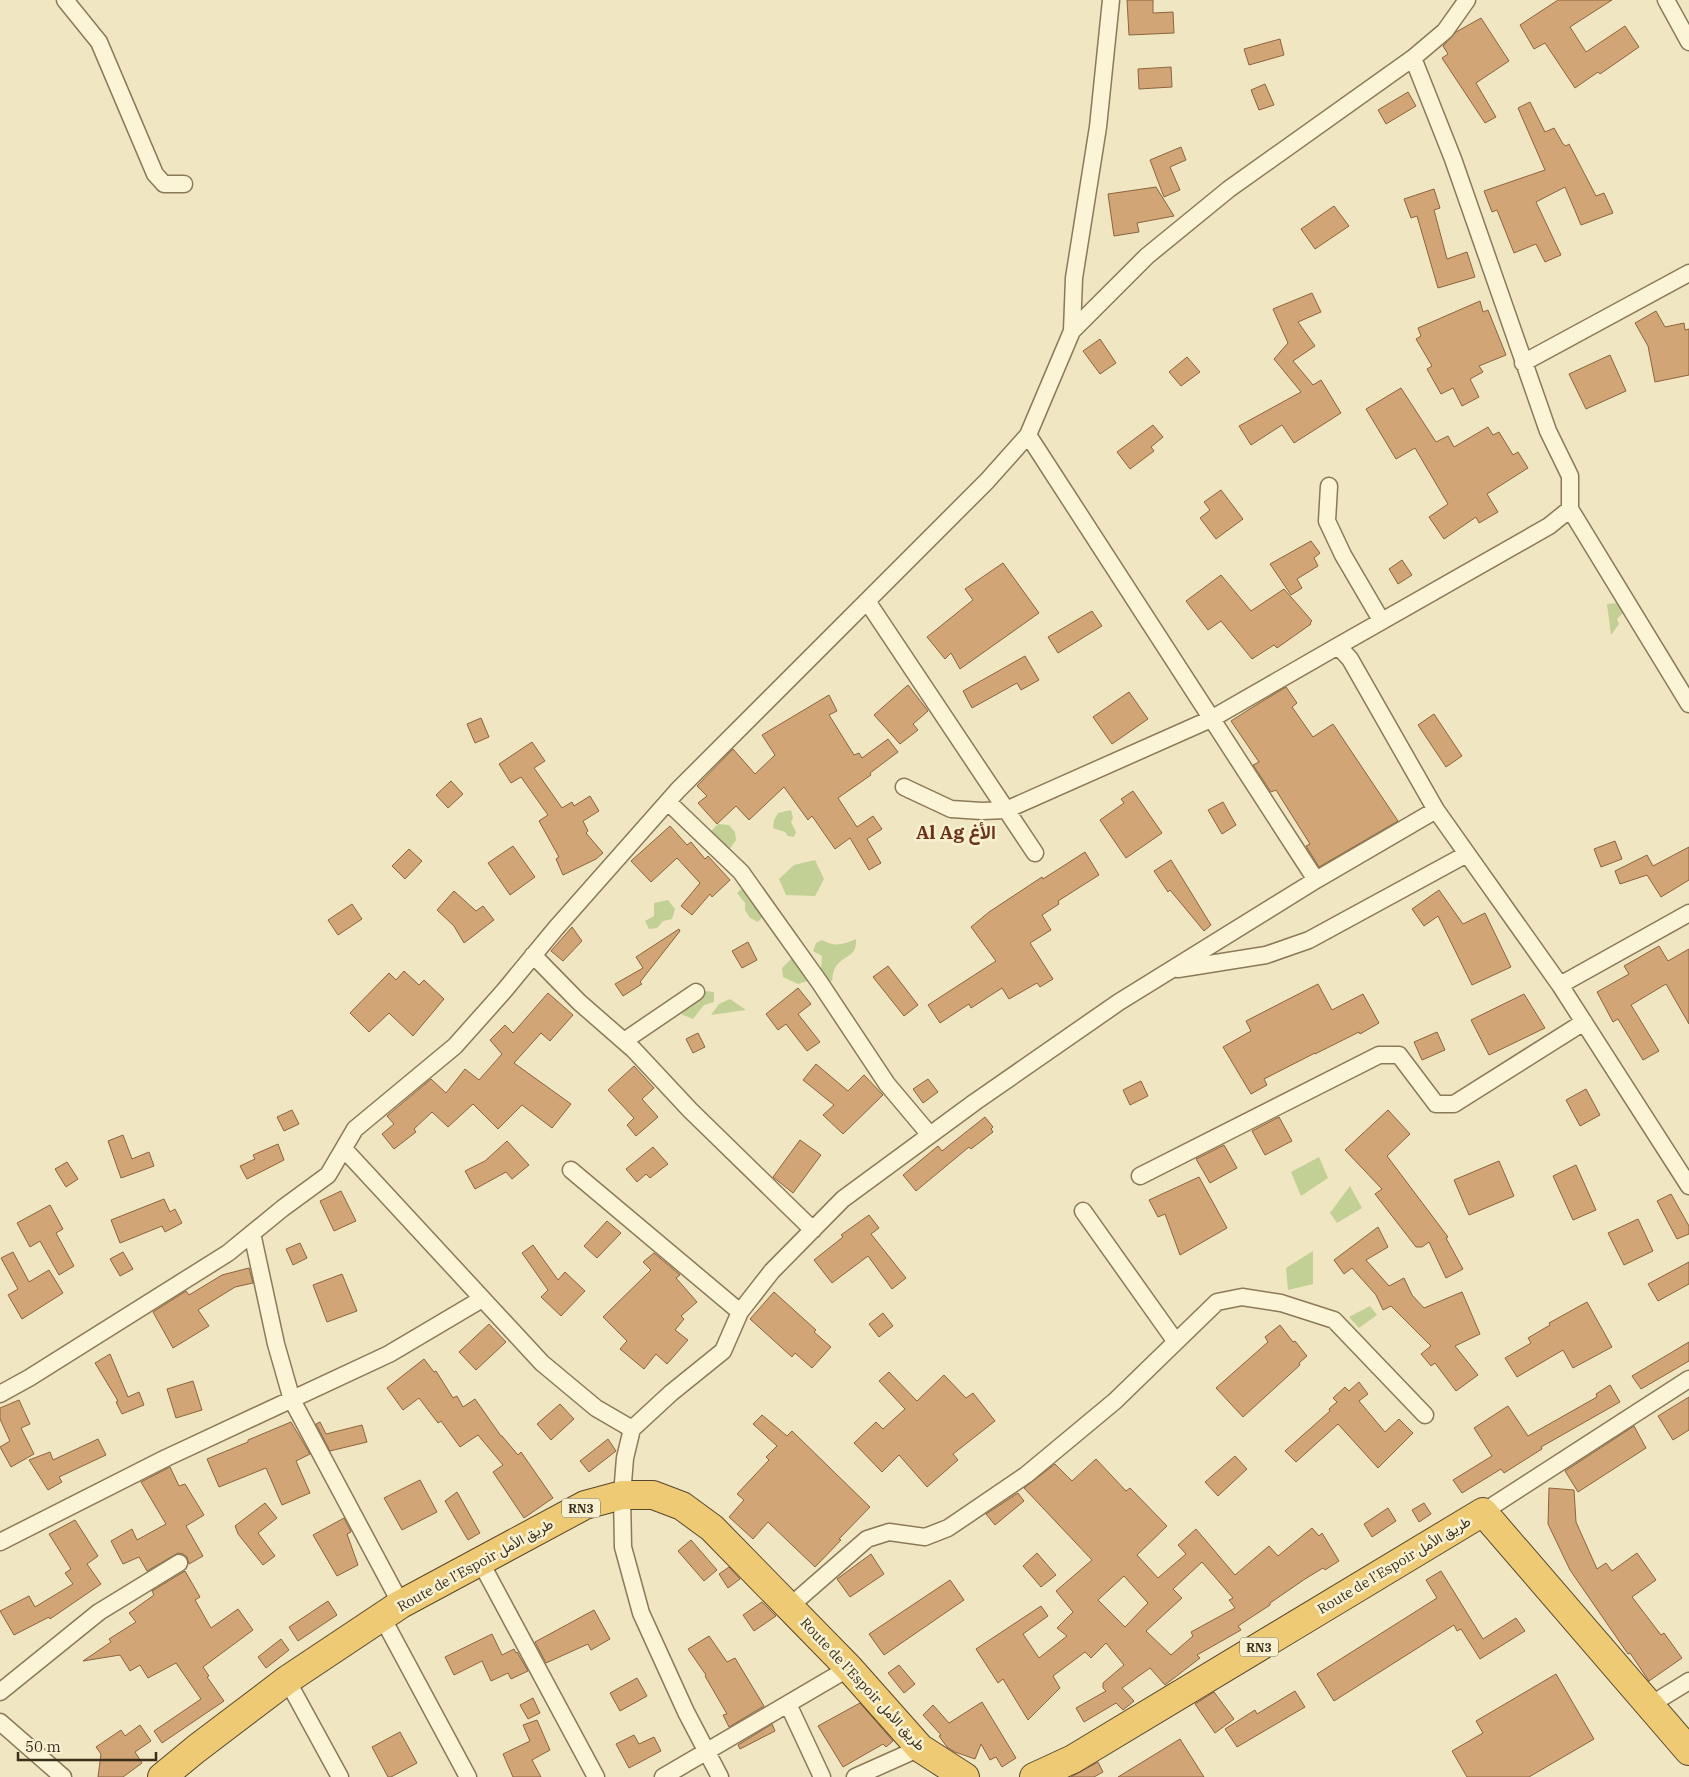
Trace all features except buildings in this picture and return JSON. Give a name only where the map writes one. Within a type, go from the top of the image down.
[{"type":"highway","name":"Route de l’Espoir طريق الأمل","points":[[162,1777],[287,1680],[392,1611],[585,1505],[622,1495],[653,1494],[682,1506],[712,1528],[849,1668],[920,1748],[965,1777]]},
{"type":"highway","name":"Route de l’Espoir طريق الأمل","points":[[1034,1777],[1073,1758],[1483,1512],[1689,1750]]},
{"type":"street","points":[[65,0],[99,42],[155,174],[164,184],[184,184]]},
{"type":"street","points":[[0,1394],[30,1378],[228,1253],[283,1208],[328,1175],[355,1130],[455,1046],[668,802],[987,481],[1028,435],[1072,331],[1074,278],[1098,127],[1111,0]]},
{"type":"street","points":[[1666,0],[1689,42]]},
{"type":"street","points":[[1072,331],[1147,256],[1230,189],[1414,58],[1445,31],[1466,1]]},
{"type":"street","points":[[1414,58],[1453,159],[1548,432],[1570,476],[1570,509],[1689,704]]},
{"type":"street","points":[[1524,363],[1689,273]]},
{"type":"street","points":[[1028,435],[1316,880]]},
{"type":"street","points":[[1329,486],[1326,520],[1343,555],[1381,620]]},
{"type":"street","points":[[904,787],[951,809],[1006,810],[1211,719],[1548,526],[1570,509]]},
{"type":"street","points":[[868,601],[1035,853]]},
{"type":"street","points":[[1338,646],[1350,659],[1436,810],[1560,985],[1689,1186]]},
{"type":"street","points":[[668,802],[740,872],[820,983],[887,1084],[930,1135]]},
{"type":"street","points":[[720,1777],[686,1712],[641,1613],[623,1547],[622,1495],[625,1458],[632,1429],[671,1393],[723,1351],[740,1312],[772,1271],[844,1199],[975,1102],[1120,1002],[1316,880],[1436,810]]},
{"type":"street","points":[[1170,970],[1266,955],[1309,940],[1467,854]]},
{"type":"street","points":[[1560,985],[1689,913]]},
{"type":"street","points":[[533,955],[579,1002],[624,1041],[690,1110],[813,1230]]},
{"type":"street","points":[[624,1041],[696,992]]},
{"type":"street","points":[[1140,1176],[1379,1055],[1399,1055],[1436,1104],[1454,1104],[1584,1022]]},
{"type":"street","points":[[344,1149],[542,1363],[596,1408],[632,1429]]},
{"type":"street","points":[[571,1170],[740,1312]]},
{"type":"street","points":[[1082,1211],[1176,1342]]},
{"type":"street","points":[[252,1233],[276,1344],[292,1400],[468,1777]]},
{"type":"street","points":[[790,1607],[867,1539],[889,1532],[924,1537],[948,1528],[1026,1475],[1115,1401],[1217,1302],[1242,1297],[1281,1303],[1334,1320],[1425,1415]]},
{"type":"street","points":[[0,1542],[166,1458],[389,1354],[482,1298]]},
{"type":"street","points":[[1483,1512],[1689,1379]]},
{"type":"street","points":[[480,1561],[596,1777]]},
{"type":"street","points":[[0,1692],[99,1612],[179,1563]]},
{"type":"street","points":[[663,1777],[849,1668]]},
{"type":"street","points":[[287,1680],[340,1777]]},
{"type":"street","points":[[1650,1705],[1689,1680]]},
{"type":"street","points":[[788,1704],[822,1777]]},
{"type":"street","points":[[0,1722],[63,1777]]},
{"type":"street","points":[[855,1777],[920,1748]]},
{"type":"green space","points":[[1617,603],[1625,611],[1617,619],[1619,624],[1611,635],[1607,604]]},
{"type":"green space","points":[[791,810],[793,818],[791,822],[796,832],[794,837],[773,828],[774,820],[778,813]]},
{"type":"green space","points":[[718,824],[729,825],[735,832],[736,840],[729,850],[709,833]]},
{"type":"green space","points":[[815,860],[824,879],[815,896],[786,895],[779,879],[794,865]]},
{"type":"green space","points":[[741,889],[748,891],[764,915],[758,922],[750,918],[745,910],[745,903],[737,893]]},
{"type":"green space","points":[[668,900],[675,909],[672,919],[663,921],[657,928],[649,929],[645,921],[654,916],[654,903]]},
{"type":"green space","points":[[856,939],[855,949],[837,965],[832,981],[823,981],[821,969],[822,956],[813,951],[816,943],[822,940],[831,944],[839,944]]},
{"type":"green space","points":[[794,956],[810,980],[798,984],[783,977],[782,968]]},
{"type":"green space","points":[[705,991],[714,992],[714,1002],[704,1005],[693,1019],[681,1014],[685,1004],[699,997]]},
{"type":"green space","points":[[730,999],[746,1010],[711,1015],[719,1004]]},
{"type":"green space","points":[[1319,1157],[1328,1178],[1301,1196],[1291,1172]]},
{"type":"green space","points":[[1350,1186],[1362,1208],[1337,1223],[1330,1213]]},
{"type":"green space","points":[[1313,1251],[1313,1284],[1288,1290],[1286,1268]]},
{"type":"green space","points":[[1370,1306],[1377,1315],[1359,1328],[1349,1317]]},
{"type":"district","name":"Al Ag الأغ","points":[[956,832]]}]
